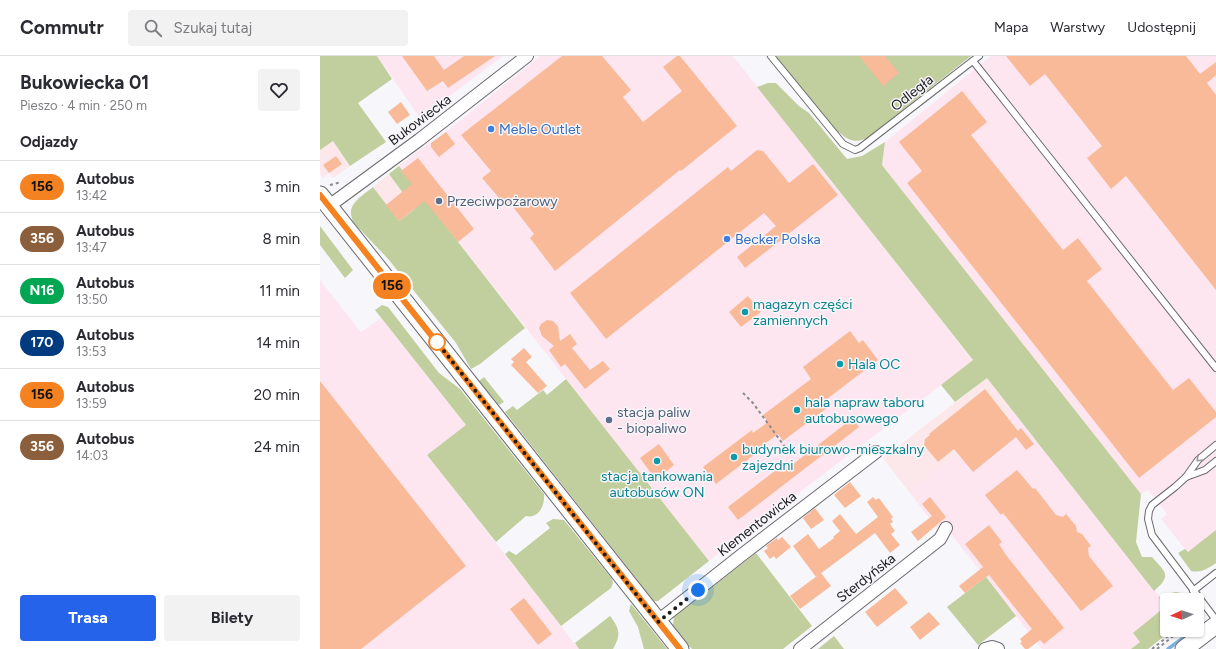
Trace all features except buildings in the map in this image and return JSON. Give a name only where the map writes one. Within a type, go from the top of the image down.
[{"type":"street","name":"Bukowiecka","points":[[325,201],[419,140],[527,56]]},
{"type":"street","points":[[325,201],[680,649]]},
{"type":"street","name":"Klementowicka","points":[[658,622],[743,554],[876,452]]},
{"type":"street","name":"Sterdyńska","points":[[800,649],[940,539],[946,528]]},
{"type":"street","points":[[1184,649],[1216,626]]},
{"type":"lane","name":"Odległa","points":[[771,56],[843,144],[855,150],[860,148],[979,56]]},
{"type":"lane","points":[[973,61],[1216,368]]},
{"type":"lane","points":[[1216,445],[1198,460],[1186,476],[1175,487],[1152,505],[1149,511],[1148,519],[1152,535],[1216,620]]},
{"type":"lane","points":[[1186,476],[1205,470],[1216,461]]},
{"type":"lane","points":[[1193,591],[1216,573]]},
{"type":"path","points":[[743,394],[753,403],[785,447]]},
{"type":"path","points":[[1152,649],[1167,637]]},
{"type":"path","points":[[1157,649],[1172,637]]},
{"type":"shaded area","points":[[377,56],[503,56],[420,118]]},
{"type":"shaded area","points":[[540,56],[733,56],[973,361],[709,561],[399,166],[430,142],[431,143],[446,132]]},
{"type":"shaded area","points":[[991,56],[1216,56],[1216,530],[1188,553],[1161,519],[1167,514],[1148,490],[1141,494],[882,165],[885,142]]},
{"type":"shaded area","points":[[333,141],[350,166],[333,178],[329,173],[323,178],[320,174],[320,150]]},
{"type":"shaded area","points":[[389,174],[415,209],[399,221],[373,187]]},
{"type":"shaded area","points":[[320,280],[361,332],[381,318],[466,425],[427,455],[579,649],[320,649]]},
{"type":"shaded area","points":[[987,378],[1013,411],[909,492],[883,458]]},
{"type":"shaded area","points":[[1013,411],[1160,597],[1160,612],[1133,633],[1140,642],[1131,649],[1042,649],[946,528],[942,524],[937,528],[909,492]]},
{"type":"green space","points":[[320,56],[377,56],[392,79],[358,103],[386,142],[350,166],[333,141],[320,150]]},
{"type":"green space","points":[[776,56],[971,56],[867,138],[854,141],[847,139],[836,130]]},
{"type":"green space","points":[[768,83],[776,83],[799,106],[809,113],[847,159],[862,156],[885,142],[882,165],[1141,494],[1136,542],[1142,557],[1152,557],[1165,574],[1160,586],[1154,591],[987,378],[955,402],[941,385],[973,360],[757,87]]},
{"type":"green space","points":[[399,166],[525,328],[480,364],[471,369],[456,343],[389,260],[354,223],[351,217],[352,206],[359,198],[373,187],[399,221],[415,209],[389,174]]},
{"type":"green space","points":[[320,226],[353,270],[345,278],[320,245]]},
{"type":"green space","points":[[382,305],[388,307],[439,373],[460,389],[544,494],[542,507],[538,513],[531,516],[526,516],[496,542],[427,455],[466,425],[375,310]]},
{"type":"green space","points":[[484,377],[504,402],[499,405],[479,381]]},
{"type":"green space","points":[[566,379],[709,561],[658,601],[654,601],[505,412],[513,406],[517,410],[543,390],[547,395]]},
{"type":"green space","points":[[553,519],[564,520],[612,579],[613,583],[611,588],[561,626],[505,554],[509,551],[516,555],[550,528],[546,523]]},
{"type":"green space","points":[[1216,530],[1216,563],[1201,571],[1191,571],[1178,553],[1185,549],[1188,552]]},
{"type":"green space","points":[[756,553],[812,626],[783,649],[692,649],[673,625],[674,617]]},
{"type":"green space","points":[[986,577],[1016,616],[978,645],[947,607]]},
{"type":"green space","points":[[631,604],[667,649],[644,649],[638,627],[629,611]]},
{"type":"green space","points":[[1160,611],[1160,637],[1163,637],[1148,649],[1131,649],[1140,642],[1133,633]]},
{"type":"green space","points":[[610,616],[616,625],[618,632],[617,640],[613,649],[579,649],[575,643]]},
{"type":"green space","points":[[834,636],[844,649],[818,649]]},
{"type":"waterway","points":[[1168,649],[1184,637]]},
{"type":"bus line","name":"156","points":[[320,195],[680,649]]},
{"type":"place","name":"Meble Outlet","points":[[491,129]]},
{"type":"place","name":"Przeciwpożarowy","points":[[439,201]]},
{"type":"place","name":"Becker Polska","points":[[727,239]]},
{"type":"place","name":"magazyn części zamiennych","points":[[745,312]]},
{"type":"place","name":"Hala OC","points":[[840,364]]},
{"type":"place","name":"hala napraw taboru autobusowego","points":[[797,410]]},
{"type":"place","name":"stacja paliw - biopaliwo","points":[[609,420]]},
{"type":"place","name":"budynek biurowo-mieszkalny zajezdni","points":[[734,457]]},
{"type":"place","name":"stacja tankowania autobusów ON","points":[[657,461]]},
{"type":"route","points":[[437,342],[436,341],[658,622],[698,590]]}]
